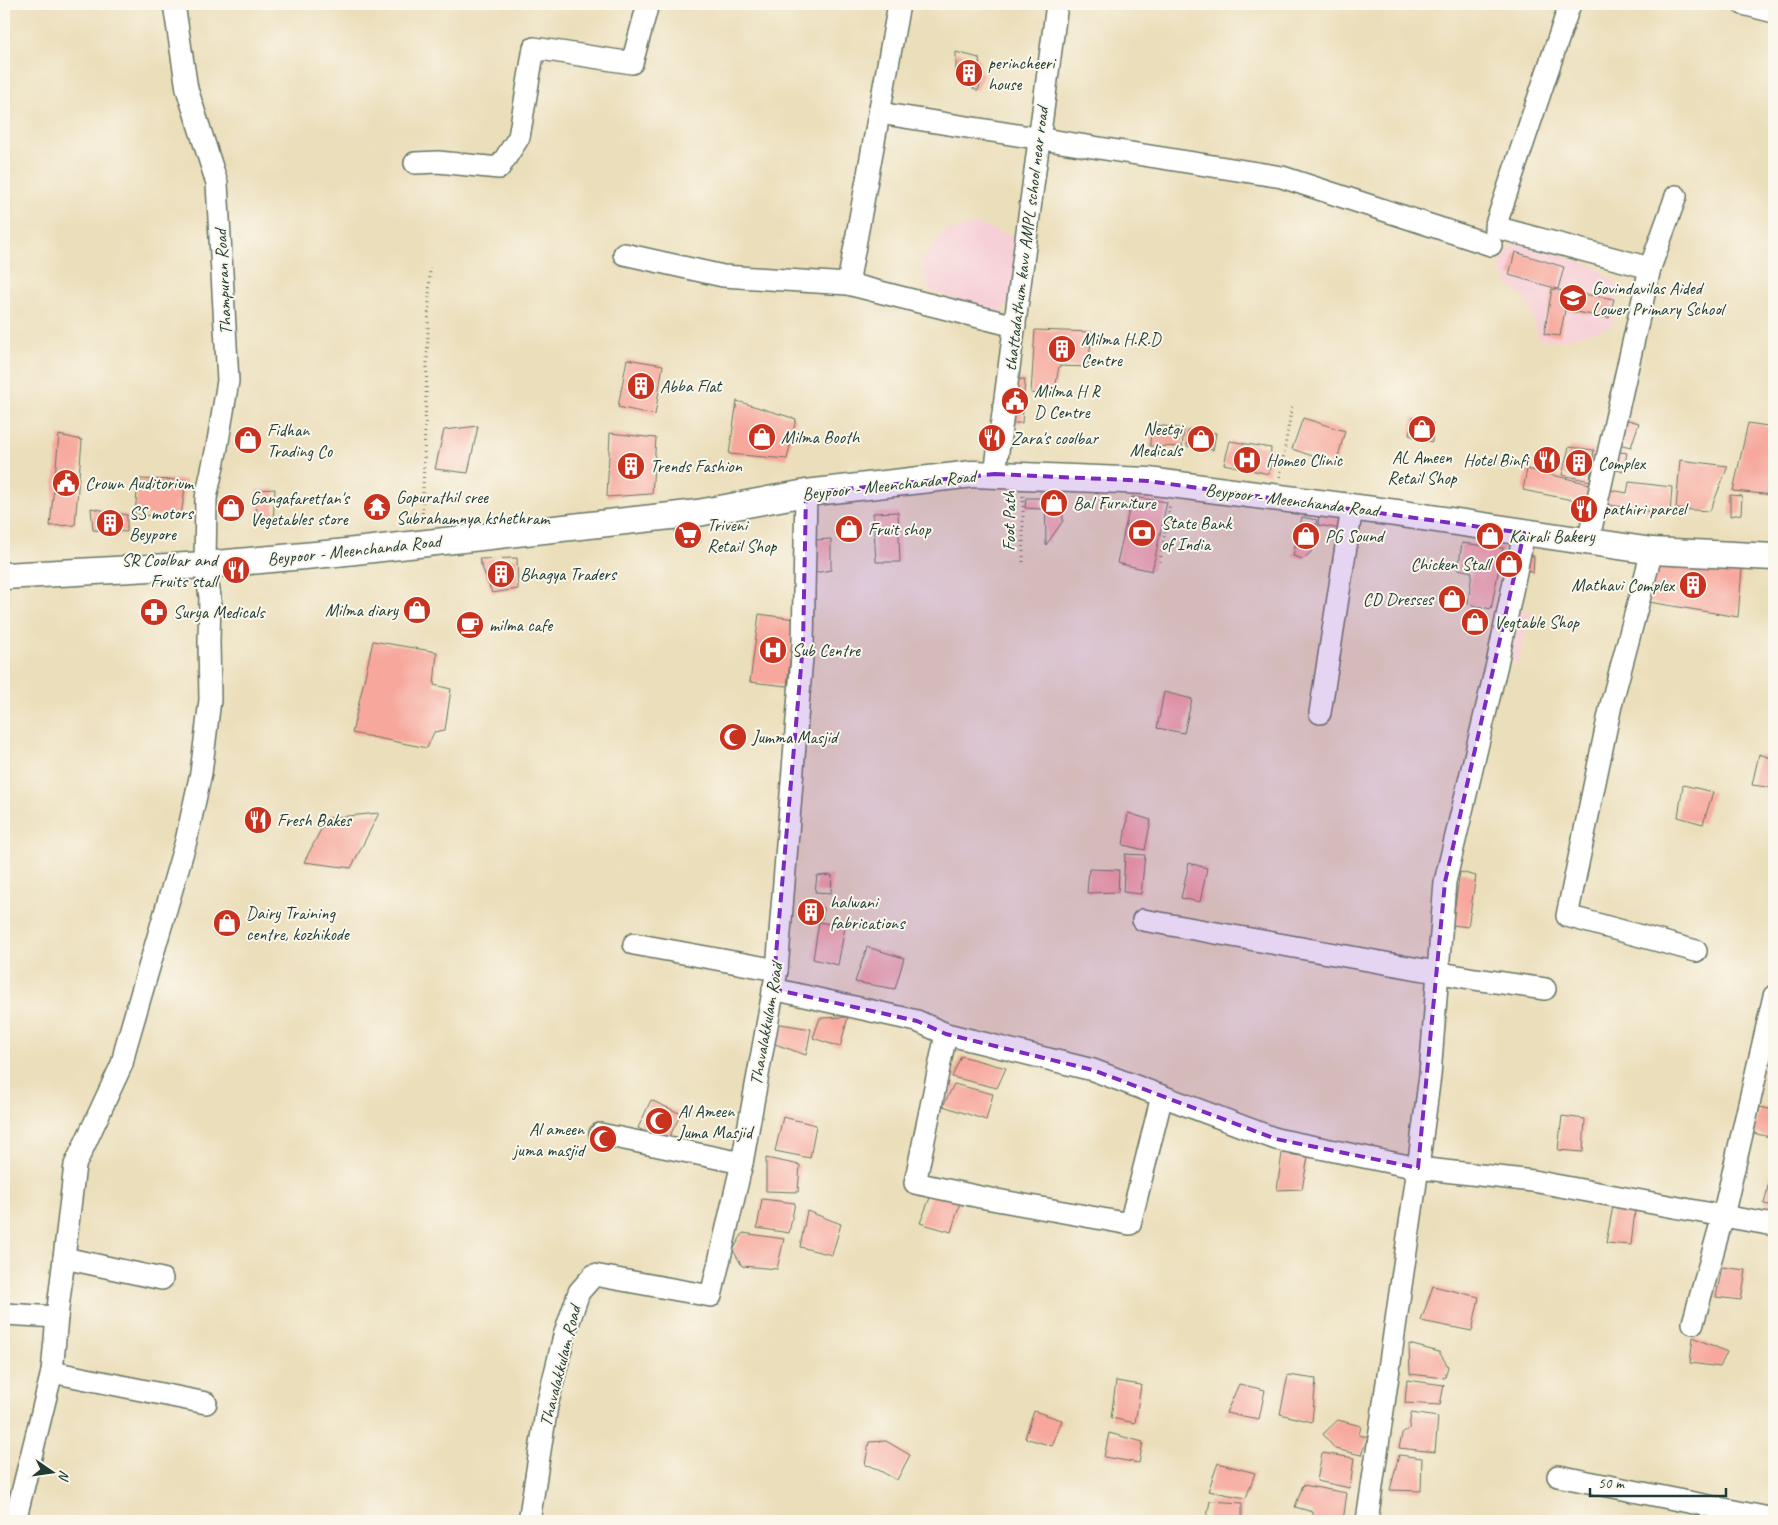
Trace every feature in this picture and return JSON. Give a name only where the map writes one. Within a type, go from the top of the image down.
[{"type":"main road","name":"Beypoor - Meenchanda Road","points":[[4,576],[205,564],[336,553],[698,513],[806,493],[974,474],[1148,481],[1652,551],[1774,557]]},
{"type":"street","name":"Thampuran Road","points":[[15,1521],[52,1372],[75,1166],[122,1064],[186,841],[201,773],[210,700],[210,597],[205,564],[206,498],[228,381],[217,183],[187,89],[174,4]]},
{"type":"street","points":[[415,163],[438,162],[499,168],[519,136],[534,48],[632,63],[648,4]]},
{"type":"street","points":[[848,284],[898,4]]},
{"type":"street","name":"thattadathum kavu AMPL school near road","points":[[995,474],[1057,4]]},
{"type":"street","points":[[1570,4],[1495,227],[1650,268]]},
{"type":"street","points":[[1743,4],[1774,12]]},
{"type":"street","points":[[879,113],[1282,177],[1491,245]]},
{"type":"street","points":[[1588,542],[1650,268],[1676,196]]},
{"type":"street","points":[[624,254],[723,276],[848,284],[1015,326]]},
{"type":"street","name":"Thavalakkulam Road","points":[[529,1521],[547,1406],[564,1336],[579,1292],[594,1275],[710,1296],[742,1163],[775,980],[803,644],[806,493]]},
{"type":"street","points":[[1320,713],[1352,508]]},
{"type":"street","points":[[1367,1521],[1430,1075],[1445,882],[1497,664],[1524,533]]},
{"type":"street","points":[[1652,551],[1611,705],[1567,916],[1696,950]]},
{"type":"street","points":[[1143,920],[1545,989]]},
{"type":"street","points":[[634,944],[775,980],[917,1021],[946,1034],[1093,1070],[1276,1139],[1418,1168],[1533,1182],[1774,1225]]},
{"type":"street","points":[[1693,1324],[1723,1216],[1774,996]]},
{"type":"street","points":[[946,1034],[915,1183],[998,1201],[1130,1224],[1162,1096]]},
{"type":"street","points":[[600,1134],[742,1163]]},
{"type":"street","points":[[64,1258],[162,1279]]},
{"type":"street","points":[[4,1314],[57,1317]]},
{"type":"street","points":[[52,1372],[206,1403]]},
{"type":"street","points":[[1558,1476],[1774,1519]]},
{"type":"path","points":[[421,544],[430,268]]},
{"type":"path","points":[[1277,498],[1292,405]]},
{"type":"path","name":"Foot Path","points":[[1022,476],[1023,566]]},
{"type":"path","points":[[1160,562],[1174,484]]},
{"type":"highlighted area","points":[[995,474],[1148,481],[1524,533],[1445,882],[1418,1168],[1276,1139],[1093,1070],[946,1034],[917,1021],[773,989],[803,644],[806,493]]},
{"type":"shaded area","points":[[977,224],[1027,241],[1012,301],[997,314],[930,291],[920,263],[945,231]]},
{"type":"shaded area","points":[[1522,241],[1538,245],[1593,266],[1621,286],[1611,327],[1562,340],[1539,339],[1527,300],[1508,284],[1499,269],[1507,250]]},
{"type":"shaded area","points":[[1500,606],[1531,611],[1518,663],[1487,657]]},
{"type":"building","name":"perincheeri house","points":[[956,52],[979,58],[980,70],[983,75],[978,91],[956,78]]},
{"type":"building","name":"Govindavilas Aided Lower Primary School","points":[[1515,252],[1564,267],[1558,289],[1509,275]]},
{"type":"building","name":"Govindavilas Aided Lower Primary School","points":[[1552,289],[1614,299],[1609,318],[1565,310],[1560,336],[1544,334]]},
{"type":"building","name":"Milma H.R.D Centre","points":[[1035,330],[1092,332],[1088,367],[1059,366],[1054,396],[1031,393]]},
{"type":"building","name":"Abba Flat","points":[[627,359],[663,365],[655,415],[618,407]]},
{"type":"building","name":"Milma H R D Centre","points":[[1025,379],[1022,423],[1004,423],[1010,380]]},
{"type":"building","name":"Milma Booth","points":[[737,401],[796,419],[787,459],[729,454]]},
{"type":"building","name":"AL Ameen Retail Shop","points":[[1413,417],[1433,423],[1432,442],[1409,435]]},
{"type":"building","points":[[1303,418],[1345,431],[1336,464],[1292,449]]},
{"type":"building","points":[[1621,418],[1639,423],[1631,447],[1618,444]]},
{"type":"building","points":[[1748,423],[1774,427],[1774,495],[1733,491]]},
{"type":"building","points":[[1151,424],[1184,429],[1182,447],[1150,446]]},
{"type":"building","points":[[478,426],[468,473],[435,469],[444,430]]},
{"type":"building","name":"Neetgi Medicals","points":[[1188,430],[1216,433],[1213,450],[1187,446]]},
{"type":"building","name":"Trends Fashion","points":[[610,433],[656,438],[652,494],[607,497]]},
{"type":"building","name":"Crown Auditorium","points":[[59,435],[82,440],[75,525],[50,526]]},
{"type":"building","points":[[1230,441],[1271,448],[1269,474],[1224,464]]},
{"type":"building","name":"Complex","points":[[1569,447],[1594,450],[1590,481],[1562,475]]},
{"type":"building","points":[[1614,451],[1627,453],[1623,472],[1611,468]]},
{"type":"building","points":[[1680,460],[1728,466],[1710,511],[1676,509]]},
{"type":"building","points":[[1527,469],[1590,484],[1587,503],[1523,490]]},
{"type":"building","points":[[138,479],[186,480],[181,516],[135,515]]},
{"type":"building","points":[[1629,482],[1672,487],[1670,515],[1598,503],[1601,488],[1627,493]]},
{"type":"building","name":"Bal Furniture","points":[[1045,483],[1062,485],[1063,521],[1046,545]]},
{"type":"building","points":[[275,489],[273,523],[257,522],[256,490]]},
{"type":"building","points":[[1730,495],[1742,496],[1741,514],[1730,516]]},
{"type":"building","name":"State Bank of India","points":[[1132,497],[1167,502],[1152,571],[1117,563]]},
{"type":"building","points":[[1026,498],[1041,498],[1041,509],[1025,508]]},
{"type":"building","name":"SS motors Beypore","points":[[91,508],[127,515],[127,532],[93,530]]},
{"type":"building","points":[[898,512],[900,562],[876,562],[873,513]]},
{"type":"building","points":[[1319,514],[1343,518],[1341,529],[1318,525]]},
{"type":"building","name":"PG Sound","points":[[1302,517],[1317,520],[1311,552],[1303,559],[1293,556]]},
{"type":"building","name":"Triveni Retail Shop","points":[[700,523],[701,542],[676,542],[675,529]]},
{"type":"building","points":[[831,539],[831,570],[814,573],[813,540]]},
{"type":"building","points":[[1462,543],[1503,548],[1491,609],[1468,604],[1472,572],[1458,569]]},
{"type":"building","name":"Vegtable Shop","points":[[1523,554],[1534,556],[1533,573],[1521,568]]},
{"type":"building","name":"Bhagya Traders","points":[[517,558],[518,589],[492,593],[479,559]]},
{"type":"building","name":"Chicken Stall","points":[[1505,559],[1515,560],[1513,571],[1502,569]]},
{"type":"building","name":"Mathavi Complex","points":[[1652,559],[1742,569],[1738,617],[1643,601]]},
{"type":"building","name":"Vegtable Shop","points":[[1469,610],[1483,614],[1479,635],[1468,631]]},
{"type":"building","name":"Sub Centre","points":[[759,614],[795,619],[787,686],[750,682]]},
{"type":"building","points":[[373,641],[437,652],[434,685],[451,689],[445,730],[434,732],[427,748],[352,733]]},
{"type":"building","points":[[1164,692],[1192,699],[1184,733],[1157,728]]},
{"type":"building","points":[[1759,754],[1774,759],[1774,788],[1752,785]]},
{"type":"building","points":[[1683,785],[1713,792],[1703,824],[1678,817]]},
{"type":"building","points":[[379,813],[351,868],[304,862],[327,818]]},
{"type":"building","points":[[1128,813],[1151,820],[1145,850],[1123,845]]},
{"type":"building","points":[[1125,854],[1145,855],[1141,894],[1123,892]]},
{"type":"building","points":[[1189,863],[1207,868],[1200,902],[1181,898]]},
{"type":"building","points":[[1089,869],[1119,870],[1118,892],[1087,893]]},
{"type":"building","points":[[1460,872],[1476,876],[1468,927],[1452,925]]},
{"type":"building","points":[[832,875],[831,893],[815,892],[817,876]]},
{"type":"building","name":"halwani fabrications","points":[[801,904],[824,908],[822,919],[799,917]]},
{"type":"building","points":[[819,922],[845,927],[838,965],[813,959]]},
{"type":"building","points":[[867,947],[904,958],[895,989],[855,982]]},
{"type":"building","points":[[848,1017],[840,1047],[813,1038],[820,1018]]},
{"type":"building","points":[[775,1023],[811,1029],[806,1055],[772,1043]]},
{"type":"building","points":[[961,1056],[1006,1068],[997,1088],[952,1077]]},
{"type":"building","points":[[954,1084],[993,1094],[986,1120],[943,1106]]},
{"type":"building","name":"Al Ameen Juma Masjid","points":[[651,1100],[681,1114],[666,1143],[638,1128]]},
{"type":"building","points":[[1760,1107],[1774,1110],[1774,1138],[1753,1133]]},
{"type":"building","points":[[1562,1116],[1585,1119],[1583,1152],[1558,1150]]},
{"type":"building","points":[[783,1117],[816,1125],[810,1158],[775,1151]]},
{"type":"building","points":[[1282,1153],[1308,1157],[1302,1189],[1277,1190]]},
{"type":"building","points":[[766,1158],[800,1165],[798,1192],[766,1191]]},
{"type":"building","points":[[1774,1164],[1774,1206],[1764,1204]]},
{"type":"building","points":[[933,1190],[963,1193],[951,1232],[920,1223]]},
{"type":"building","points":[[762,1199],[795,1203],[789,1233],[757,1228]]},
{"type":"building","points":[[1613,1206],[1635,1211],[1631,1245],[1606,1243]]},
{"type":"building","points":[[807,1211],[841,1224],[832,1255],[800,1247]]},
{"type":"building","points":[[743,1233],[784,1239],[777,1269],[742,1266],[733,1250]]},
{"type":"building","points":[[1722,1267],[1746,1270],[1741,1300],[1716,1297]]},
{"type":"building","points":[[1433,1286],[1479,1297],[1472,1331],[1421,1321]]},
{"type":"building","points":[[1693,1337],[1727,1352],[1720,1367],[1690,1363]]},
{"type":"building","points":[[1409,1344],[1439,1352],[1448,1366],[1445,1378],[1410,1374]]},
{"type":"building","points":[[1288,1375],[1316,1379],[1312,1422],[1280,1414]]},
{"type":"building","points":[[1407,1380],[1444,1385],[1440,1405],[1405,1403]]},
{"type":"building","points":[[1116,1381],[1141,1385],[1135,1423],[1111,1418]]},
{"type":"building","points":[[1239,1384],[1265,1390],[1259,1419],[1226,1413]]},
{"type":"building","points":[[1034,1411],[1062,1420],[1052,1446],[1025,1438]]},
{"type":"building","points":[[1411,1413],[1438,1417],[1435,1452],[1399,1448],[1402,1434],[1409,1429]]},
{"type":"building","points":[[1338,1420],[1361,1426],[1359,1435],[1368,1437],[1361,1455],[1335,1449],[1323,1434]]},
{"type":"building","points":[[1109,1433],[1143,1442],[1139,1463],[1104,1457]]},
{"type":"building","points":[[886,1441],[910,1455],[897,1480],[871,1466],[865,1465],[869,1442]]},
{"type":"building","points":[[1322,1453],[1354,1458],[1350,1488],[1317,1481]]},
{"type":"building","points":[[1399,1455],[1422,1458],[1421,1491],[1390,1490]]},
{"type":"building","points":[[1218,1463],[1255,1473],[1246,1498],[1208,1491]]},
{"type":"building","points":[[1303,1485],[1347,1493],[1343,1521],[1313,1521],[1313,1512],[1295,1507]]},
{"type":"building","points":[[1210,1501],[1242,1503],[1242,1521],[1206,1521]]},
{"type":"place","name":"perincheeri house","points":[[969,73]]},
{"type":"place","name":"Govindavilas Aided Lower Primary School","points":[[1573,298]]},
{"type":"place","name":"Milma H.R.D Centre","points":[[1062,349]]},
{"type":"place","name":"Abba Flat","points":[[641,386]]},
{"type":"place","name":"Milma H R D Centre","points":[[1015,401]]},
{"type":"place","name":"AL Ameen Retail Shop","points":[[1422,429]]},
{"type":"place","name":"Milma Booth","points":[[762,437]]},
{"type":"place","name":"Zara's coolbar","points":[[992,438]]},
{"type":"place","name":"Neetgi Medicals","points":[[1201,439]]},
{"type":"place","name":"Fidhan Trading Co","points":[[248,440]]},
{"type":"place","name":"Homeo Clinic","points":[[1247,460]]},
{"type":"place","name":"Hotel Binfi","points":[[1547,460]]},
{"type":"place","name":"Complex","points":[[1579,463]]},
{"type":"place","name":"Trends Fashion","points":[[631,466]]},
{"type":"place","name":"Crown Auditorium","points":[[66,483]]},
{"type":"place","name":"Bal Furniture","points":[[1054,503]]},
{"type":"place","name":"Gopurathil sree Subrahamnya kshethram","points":[[377,507]]},
{"type":"place","name":"Gangafarettan's Vegetables store","points":[[231,508]]},
{"type":"place","name":"pathiri parcel","points":[[1584,509]]},
{"type":"place","name":"SS motors Beypore","points":[[110,523]]},
{"type":"place","name":"Fruit shop","points":[[849,529]]},
{"type":"place","name":"State Bank of India","points":[[1142,533]]},
{"type":"place","name":"Triveni Retail Shop","points":[[688,535]]},
{"type":"place","name":"PG Sound","points":[[1306,536]]},
{"type":"place","name":"Kairali Bakery","points":[[1490,536]]},
{"type":"place","name":"Chicken Stall","points":[[1509,564]]},
{"type":"place","name":"SR Coolbar and Fruits stall","points":[[236,570]]},
{"type":"place","name":"Bhagya Traders","points":[[501,574]]},
{"type":"place","name":"Mathavi Complex","points":[[1693,585]]},
{"type":"place","name":"CD Dresses","points":[[1452,599]]},
{"type":"place","name":"Milma diary","points":[[417,610]]},
{"type":"place","name":"Surya Medicals","points":[[154,612]]},
{"type":"place","name":"Vegtable Shop","points":[[1475,622]]},
{"type":"place","name":"milma cafe","points":[[470,625]]},
{"type":"place","name":"Sub Centre","points":[[773,650]]},
{"type":"place","name":"Jumma Masjid","points":[[733,737]]},
{"type":"place","name":"Fresh Bakes","points":[[258,820]]},
{"type":"place","name":"halwani fabrications","points":[[811,912]]},
{"type":"place","name":"Dairy Training centre, kozhikode","points":[[227,923]]},
{"type":"place","name":"Al Ameen Juma Masjid","points":[[659,1121]]},
{"type":"place","name":"Al ameen juma masjid","points":[[603,1139]]}]
